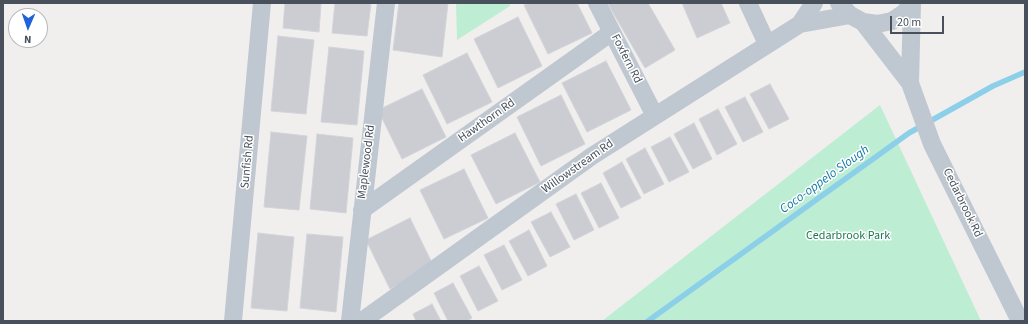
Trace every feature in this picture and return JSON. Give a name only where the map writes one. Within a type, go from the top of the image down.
[{"type":"street","name":"Sunfish Rd","points":[[233,321],[262,3]]},
{"type":"street","name":"Maplewood Rd","points":[[350,321],[386,3]]},
{"type":"street","name":"Foxfern Rd","points":[[597,3],[655,116]]},
{"type":"street","points":[[748,3],[768,44]]},
{"type":"street","points":[[800,24],[814,3]]},
{"type":"street","points":[[800,24],[851,13],[877,24],[892,21],[904,13],[912,3]]},
{"type":"street","points":[[910,83],[912,3]]},
{"type":"street","points":[[851,13],[910,83]]},
{"type":"street","name":"Willowstream Rd","points":[[362,321],[592,156],[800,24]]},
{"type":"street","name":"Hawthorn Rd","points":[[362,210],[612,32]]},
{"type":"street","name":"Cedarbrook Rd","points":[[910,83],[932,144],[1020,321]]},
{"type":"green space","points":[[456,3],[509,3],[510,6],[457,40]]},
{"type":"green space","name":"Cedarbrook Park","points":[[880,105],[981,321],[602,321]]},
{"type":"building","points":[[285,3],[321,3],[319,32],[283,28]]},
{"type":"building","points":[[335,3],[371,3],[367,36],[332,33]]},
{"type":"building","points":[[399,3],[448,3],[442,57],[393,50]]},
{"type":"building","points":[[529,3],[577,3],[592,33],[548,54],[524,5]]},
{"type":"building","points":[[648,3],[675,50],[645,68],[608,4]]},
{"type":"building","points":[[682,3],[721,3],[730,23],[697,38]]},
{"type":"building","points":[[518,17],[542,66],[498,88],[474,39]]},
{"type":"building","points":[[278,36],[314,40],[306,114],[271,111]]},
{"type":"building","points":[[329,47],[364,51],[357,125],[321,122]]},
{"type":"building","points":[[467,53],[492,102],[447,124],[423,75]]},
{"type":"building","points":[[606,61],[631,110],[587,132],[562,83]]},
{"type":"building","points":[[770,84],[789,119],[769,129],[750,94]]},
{"type":"building","points":[[422,89],[446,137],[402,159],[378,110]]},
{"type":"building","points":[[561,95],[585,144],[541,166],[517,117]]},
{"type":"building","points":[[745,97],[763,132],[743,142],[725,107]]},
{"type":"building","points":[[718,109],[737,144],[717,155],[699,119]]},
{"type":"building","points":[[694,123],[712,159],[693,169],[674,134]]},
{"type":"building","points":[[271,132],[307,136],[299,210],[264,207]]},
{"type":"building","points":[[515,133],[540,182],[496,204],[471,155]]},
{"type":"building","points":[[317,134],[353,138],[346,213],[310,209]]},
{"type":"building","points":[[670,137],[689,172],[669,182],[651,147]]},
{"type":"building","points":[[645,148],[664,184],[644,194],[626,159]]},
{"type":"building","points":[[622,162],[641,198],[621,208],[603,173]]},
{"type":"building","points":[[464,169],[488,218],[444,239],[420,190]]},
{"type":"building","points":[[601,183],[619,218],[599,228],[581,193]]},
{"type":"building","points":[[576,194],[594,230],[574,240],[556,204]]},
{"type":"building","points":[[551,212],[570,247],[550,257],[531,222]]},
{"type":"building","points":[[410,218],[434,267],[390,289],[366,240]]},
{"type":"building","points":[[529,230],[547,266],[528,276],[509,241]]},
{"type":"building","points":[[258,233],[294,237],[287,311],[251,308]]},
{"type":"building","points":[[307,234],[343,237],[336,312],[300,308]]},
{"type":"building","points":[[504,245],[522,280],[502,290],[484,255]]},
{"type":"building","points":[[479,266],[498,301],[478,311],[460,276]]},
{"type":"building","points":[[453,283],[472,318],[467,321],[448,321],[434,293]]},
{"type":"building","points":[[432,304],[441,321],[416,321],[413,314]]},
{"type":"waterway","name":"Coco-oppelo Slough","points":[[648,321],[909,133],[993,86],[1025,72]]}]
